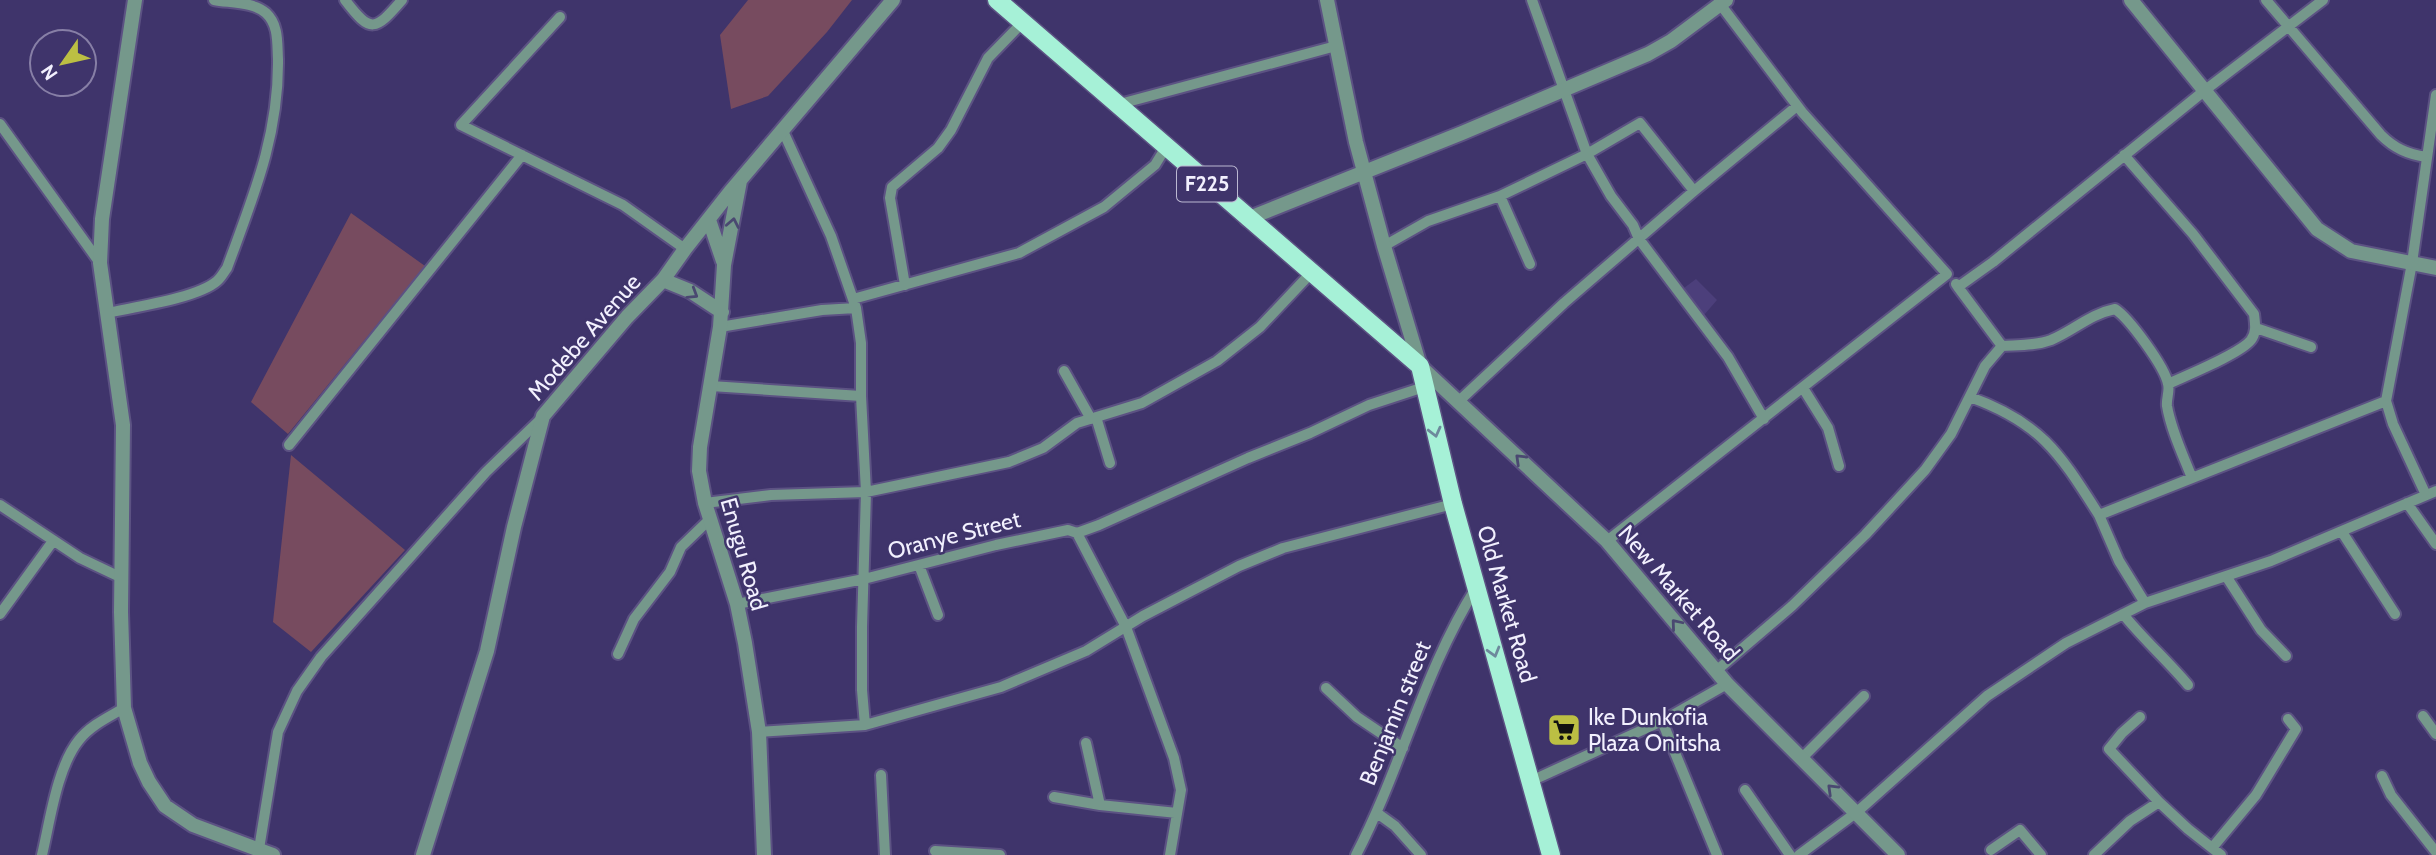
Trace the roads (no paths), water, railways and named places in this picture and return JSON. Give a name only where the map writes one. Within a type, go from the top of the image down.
[{"type":"main road","name":"F225","points":[[997,0],[1060,60],[1166,147],[1420,366]]},
{"type":"main road","name":"Old Market Road","points":[[1420,366],[1453,503],[1531,781],[1549,855]]},
{"type":"street","points":[[135,0],[102,219],[100,263],[123,425],[124,708],[140,763],[165,806],[193,825],[266,852],[278,732],[297,691],[321,657],[486,472],[543,416]]},
{"type":"street","points":[[107,313],[169,299],[207,288],[218,281],[227,268],[264,166],[278,93],[277,35],[274,22],[265,12],[254,6],[214,0]]},
{"type":"street","points":[[345,0],[358,18],[370,25],[377,25],[402,0]]},
{"type":"street","name":"Modebe Avenue","points":[[423,855],[487,650],[514,527],[543,416],[627,317],[663,281],[685,249],[741,180],[893,0]]},
{"type":"street","points":[[1327,0],[1356,142],[1420,366]]},
{"type":"street","points":[[1532,0],[1587,154],[1611,196],[1633,225],[1639,239],[1728,357],[1765,419]]},
{"type":"street","points":[[2131,0],[2317,229],[2351,251],[2436,268]]},
{"type":"street","points":[[2266,0],[2392,146],[2426,158]]},
{"type":"street","points":[[1958,287],[2323,0]]},
{"type":"street","points":[[1247,219],[1648,54],[1671,41],[1723,2],[1797,106],[1947,274],[2002,346]]},
{"type":"street","points":[[560,17],[461,125],[623,205],[685,249]]},
{"type":"street","points":[[905,285],[890,198],[892,187],[938,148],[951,130],[988,58],[1022,23]]},
{"type":"street","points":[[1106,99],[1336,46]]},
{"type":"street","points":[[1800,855],[1857,812],[1987,696],[2066,643],[2145,603],[2271,561],[2431,493],[2393,424],[2386,401],[2412,263],[2436,95]]},
{"type":"street","points":[[1459,401],[1564,303],[1797,106]]},
{"type":"street","points":[[1384,246],[1428,221],[1500,196],[1587,154],[1640,123],[1694,191]]},
{"type":"street","points":[[0,124],[100,263]]},
{"type":"street","points":[[783,131],[831,236],[854,304],[861,343],[866,492],[862,690],[865,725]]},
{"type":"street","points":[[663,281],[690,291],[721,320],[822,310],[854,304],[905,285],[985,265],[1037,244],[1114,199],[1155,165],[1166,147]]},
{"type":"street","points":[[289,445],[522,155]]},
{"type":"street","points":[[2124,155],[2193,234],[2253,314],[2256,328],[2251,340],[2240,349],[2168,384]]},
{"type":"street","points":[[724,265],[741,180]]},
{"type":"street","points":[[1500,196],[1530,264]]},
{"type":"street","points":[[709,220],[724,265]]},
{"type":"street","name":"Enugu Road","points":[[724,265],[721,320],[700,447],[699,471],[705,503],[737,604],[759,732],[764,855]]},
{"type":"street","points":[[705,503],[771,495],[866,492],[1009,462],[1044,448],[1077,423],[1142,403],[1217,361],[1260,327],[1311,273]]},
{"type":"street","points":[[1606,541],[1947,274]]},
{"type":"street","points":[[1716,671],[1792,606],[1864,535],[1940,452],[1985,366],[2002,346],[2033,345],[2051,340],[2100,312],[2115,309],[2124,315],[2148,347],[2168,384],[2167,404],[2179,447],[2192,478]]},
{"type":"street","points":[[2256,328],[2311,347]]},
{"type":"street","name":"New Market Road","points":[[1420,366],[1606,541],[1727,684],[1898,855]]},
{"type":"street","points":[[1064,371],[1094,418],[1110,463]]},
{"type":"street","points":[[711,386],[861,396]]},
{"type":"street","name":"Oranye Street","points":[[737,604],[863,579],[1068,530],[1077,533],[1310,433],[1368,405],[1424,387]]},
{"type":"street","points":[[1803,388],[1828,428],[1839,466]]},
{"type":"street","points":[[1970,397],[1996,406],[2022,420],[2044,438],[2068,467],[2099,516],[2119,561],[2145,603]]},
{"type":"street","points":[[2099,516],[2386,401]]},
{"type":"street","points":[[759,732],[865,725],[1001,687],[1086,651],[1238,566],[1283,548],[1453,503]]},
{"type":"street","points":[[2407,503],[2436,544]]},
{"type":"street","points":[[0,505],[53,541],[122,578]]},
{"type":"street","points":[[618,654],[634,619],[670,572],[681,547],[710,519]]},
{"type":"street","points":[[2342,532],[2395,614]]},
{"type":"street","points":[[1077,533],[1126,627],[1174,758],[1181,790],[1170,855]]},
{"type":"street","points":[[0,614],[53,541]]},
{"type":"street","points":[[919,565],[938,615]]},
{"type":"street","points":[[2226,576],[2261,630],[2286,656]]},
{"type":"street","name":"Benjamin street","points":[[1356,855],[1377,813],[1442,653],[1476,588]]},
{"type":"street","points":[[2123,614],[2188,685]]},
{"type":"street","points":[[1531,781],[1661,721],[1727,684]]},
{"type":"street","points":[[1326,688],[1357,717],[1403,748]]},
{"type":"street","points":[[1801,759],[1864,696]]},
{"type":"street","points":[[41,855],[54,800],[68,758],[79,740],[93,726],[124,708]]},
{"type":"street","points":[[2423,716],[2436,734]]},
{"type":"street","points":[[2140,717],[2109,749],[2159,802],[2217,851],[2256,795],[2296,729],[2288,719]]},
{"type":"street","points":[[1661,721],[1717,855]]},
{"type":"street","points":[[1086,743],[1100,805]]},
{"type":"street","points":[[881,775],[885,855]]},
{"type":"street","points":[[2382,776],[2391,794],[2436,854]]},
{"type":"street","points":[[1745,790],[1790,855]]},
{"type":"street","points":[[1055,797],[1177,813]]},
{"type":"street","points":[[2094,855],[2130,821],[2159,802]]},
{"type":"street","points":[[1377,813],[1395,826],[1421,855]]},
{"type":"street","points":[[1991,850],[2020,830],[2041,855]]},
{"type":"street","points":[[934,851],[1000,855]]},
{"type":"place","name":"Ike Dunkofia Plaza Onitsha","points":[[1564,730]]}]
